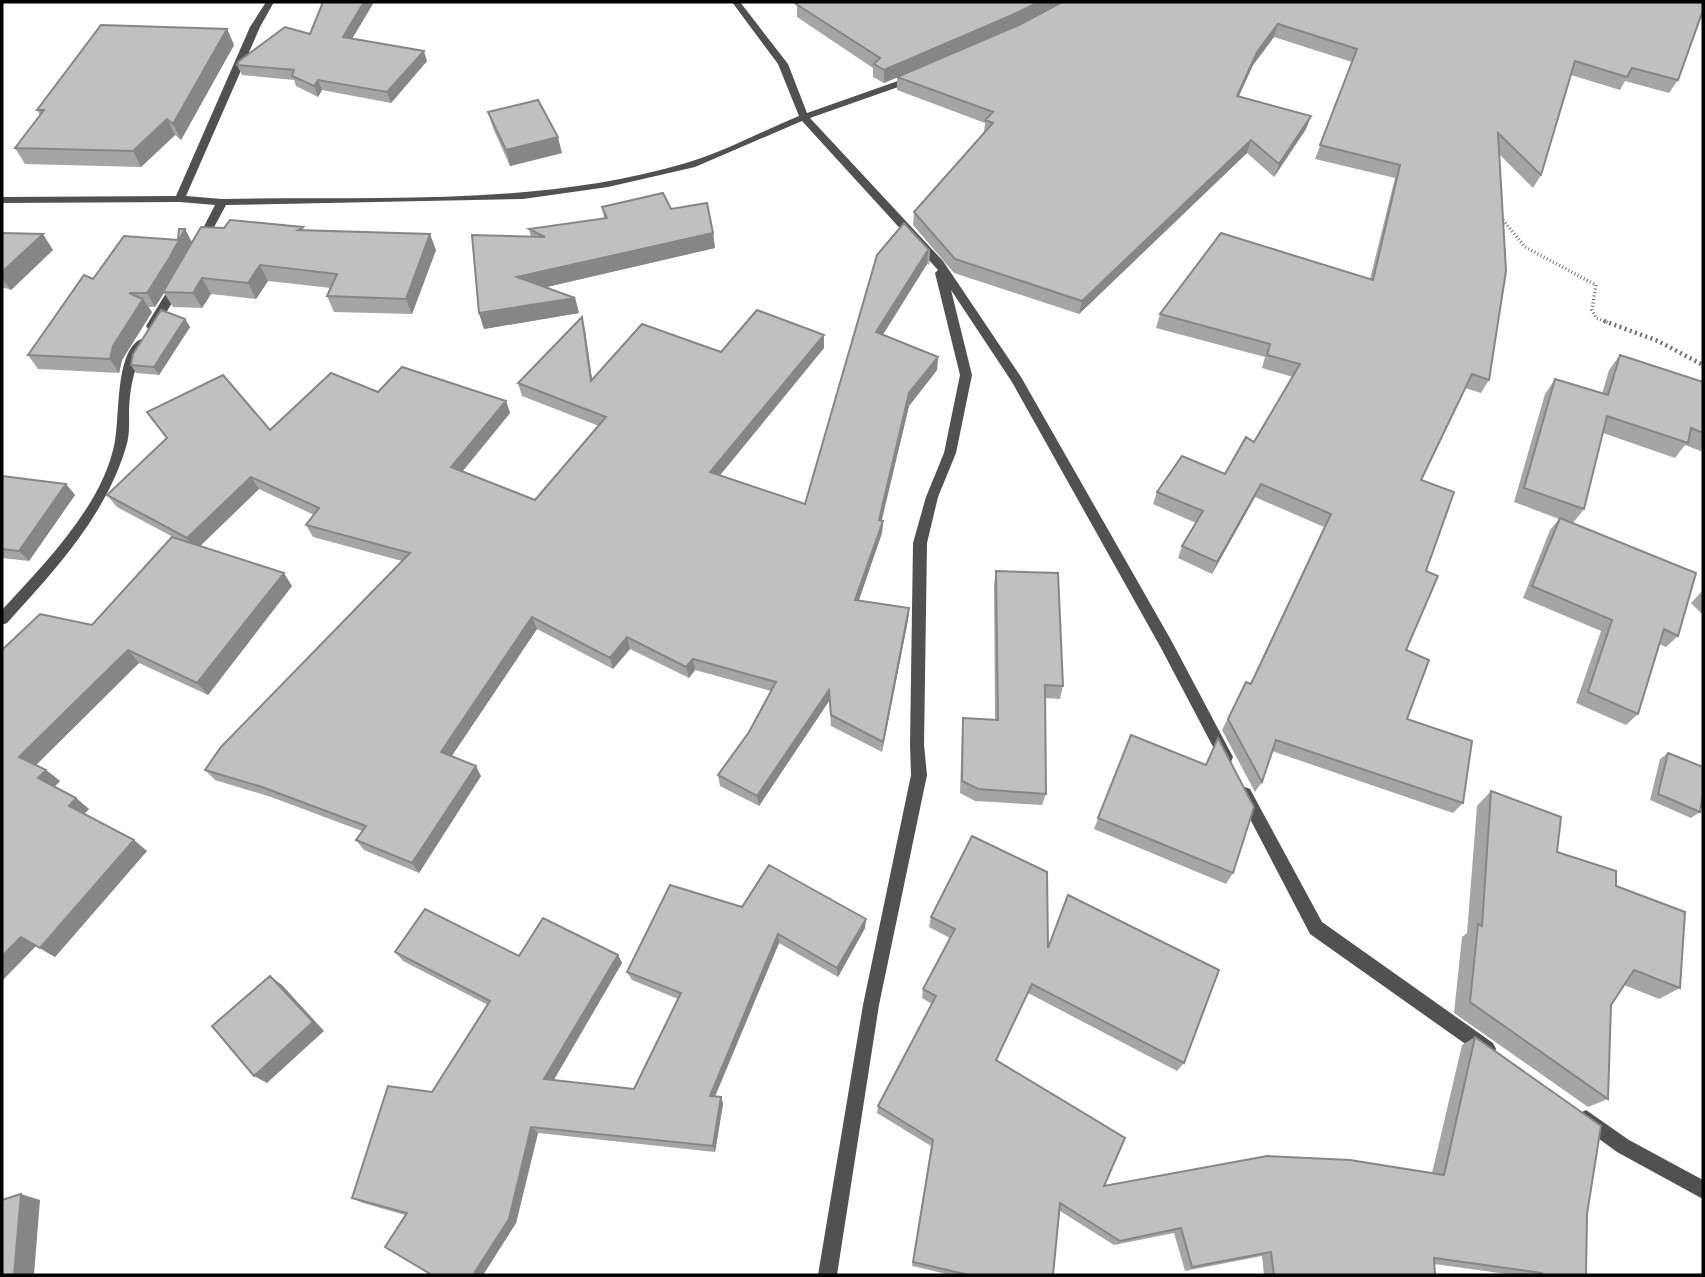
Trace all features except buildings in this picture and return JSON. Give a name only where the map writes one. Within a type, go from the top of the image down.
[{"type":"street","points":[[180,199],[255,27],[270,2]]},
{"type":"street","points":[[736,2],[783,64],[804,117],[939,264],[1017,380],[1166,644],[1317,928],[1498,1057]]},
{"type":"street","points":[[2,200],[180,199],[222,202],[509,196],[608,184],[691,165],[804,117],[929,71]]},
{"type":"street","points":[[2,619],[75,536],[102,494],[121,444],[125,384],[130,361],[189,266],[222,202]]},
{"type":"street","points":[[828,1275],[871,1005],[919,775],[920,543],[932,497],[950,453],[966,375],[939,264]]},
{"type":"street","points":[[1578,1114],[1623,1146],[1703,1190]]},
{"type":"path","points":[[1503,220],[1513,237],[1535,256],[1586,276],[1596,285],[1592,310],[1596,318],[1658,341],[1703,365]]}]
